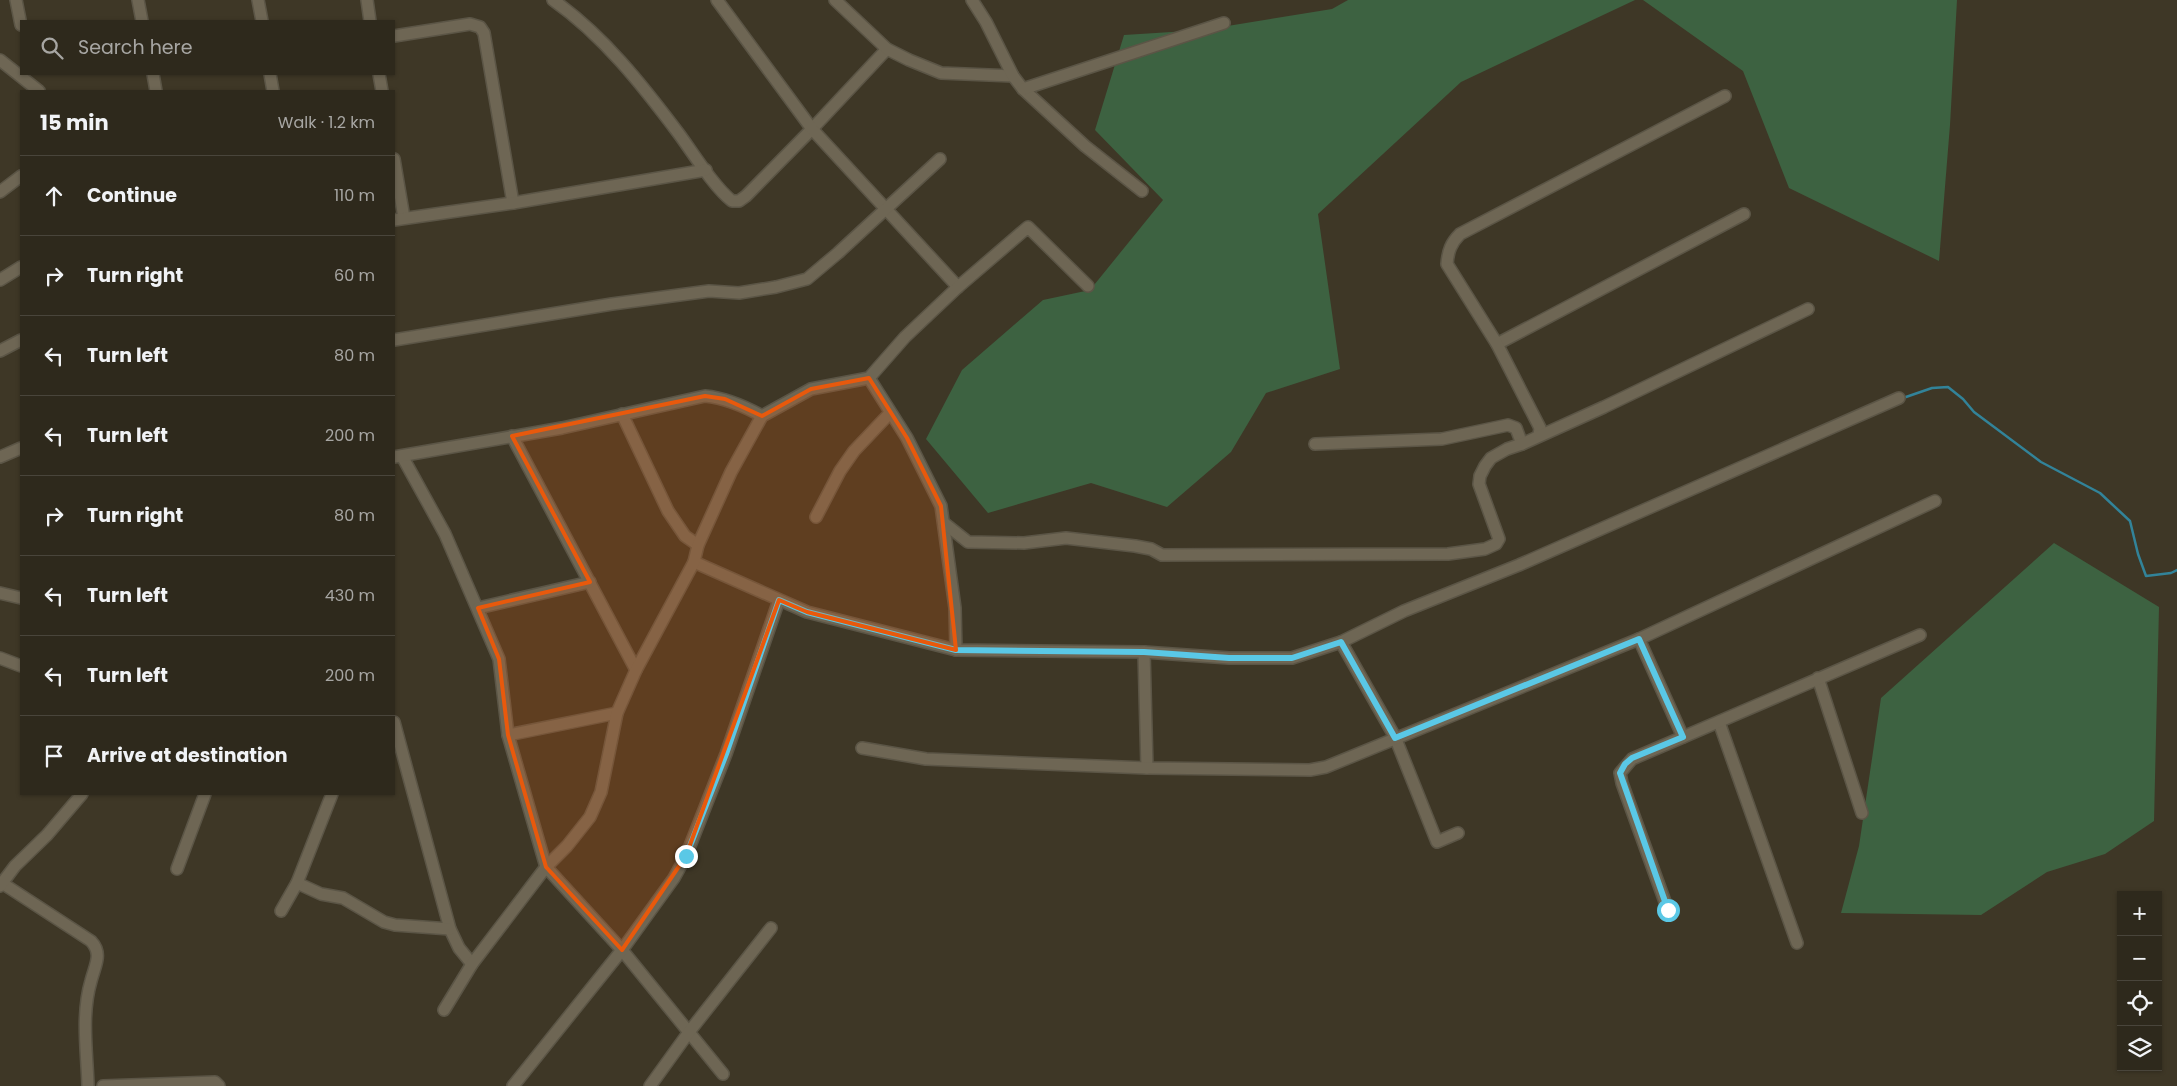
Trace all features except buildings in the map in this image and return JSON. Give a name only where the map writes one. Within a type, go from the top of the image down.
[{"type":"street","points":[[16,0],[20,20]]},
{"type":"street","points":[[138,0],[142,20]]},
{"type":"street","points":[[258,0],[262,20]]},
{"type":"street","points":[[367,0],[370,20]]},
{"type":"street","points":[[553,0],[576,16],[647,91],[706,170],[732,201],[739,201],[812,129],[887,49]]},
{"type":"street","points":[[717,0],[812,129],[958,287]]},
{"type":"street","points":[[835,0],[887,49],[909,60],[940,73],[1013,76]]},
{"type":"street","points":[[972,0],[986,22],[1013,76],[1023,89],[1085,146],[1142,191]]},
{"type":"street","points":[[395,36],[470,24],[480,27],[484,33],[513,203]]},
{"type":"street","points":[[1023,89],[1224,24]]},
{"type":"street","points":[[0,60],[37,89]]},
{"type":"street","points":[[32,75],[37,89]]},
{"type":"street","points":[[153,75],[156,90]]},
{"type":"street","points":[[270,75],[273,90]]},
{"type":"street","points":[[378,75],[382,90]]},
{"type":"street","points":[[1539,435],[1540,428],[1497,344],[1447,264],[1448,251],[1453,241],[1460,234],[1725,96]]},
{"type":"street","points":[[395,340],[612,304],[709,291],[739,293],[776,287],[806,279],[818,271],[940,159]]},
{"type":"street","points":[[395,171],[399,219],[513,203],[706,170]]},
{"type":"street","points":[[0,192],[20,177]]},
{"type":"street","points":[[1497,344],[1744,214]]},
{"type":"street","points":[[444,1010],[472,964],[546,867],[567,846],[590,817],[601,792],[617,713],[636,670],[694,562],[698,545],[731,472],[762,416],[811,389],[868,378],[905,336],[958,287],[1028,227],[1088,286]]},
{"type":"street","points":[[0,280],[20,268]]},
{"type":"street","points":[[944,523],[968,542],[1024,543],[1066,538],[1135,546],[1151,549],[1162,555],[1448,554],[1485,549],[1496,544],[1499,539],[1479,484],[1480,476],[1491,458],[1506,449],[1522,444],[1604,407],[1808,309]]},
{"type":"street","points":[[0,351],[20,341]]},
{"type":"street","points":[[868,378],[926,474],[941,506],[955,608],[956,650]]},
{"type":"street","points":[[723,1074],[677,1020],[622,950],[546,867],[508,735],[499,659],[444,534],[398,457],[562,428],[705,396],[725,399],[762,416]]},
{"type":"street","points":[[694,562],[807,612],[956,650],[1144,652],[1229,658],[1292,658],[1341,642],[1404,611],[1519,565],[1899,398]]},
{"type":"street","points":[[816,517],[840,471],[854,451],[890,413]]},
{"type":"street","points":[[622,414],[668,511],[685,536],[698,545]]},
{"type":"street","points":[[1315,444],[1442,439],[1508,425],[1516,428],[1522,444]]},
{"type":"street","points":[[512,436],[636,670]]},
{"type":"street","points":[[0,457],[20,448]]},
{"type":"street","points":[[862,748],[926,758],[1147,768],[1310,770],[1326,767],[1639,639],[1935,501]]},
{"type":"street","points":[[478,608],[590,582]]},
{"type":"street","points":[[0,593],[20,598]]},
{"type":"street","points":[[513,1086],[622,950],[674,878],[686,856],[726,754],[779,600]]},
{"type":"street","points":[[1668,910],[1620,773],[1625,764],[1632,758],[1920,635]]},
{"type":"street","points":[[1639,639],[1683,737]]},
{"type":"street","points":[[1341,642],[1395,738],[1437,842],[1458,834]]},
{"type":"street","points":[[1144,652],[1147,768]]},
{"type":"street","points":[[0,658],[20,666]]},
{"type":"street","points":[[1818,678],[1862,813]]},
{"type":"street","points":[[508,735],[617,713]]},
{"type":"street","points":[[1720,722],[1797,943]]},
{"type":"street","points":[[395,726],[450,929],[459,948],[472,964]]},
{"type":"street","points":[[81,795],[47,835],[15,866],[1,885],[91,941],[98,948],[99,956],[90,983],[85,1020],[88,1086]]},
{"type":"street","points":[[177,869],[205,795]]},
{"type":"street","points":[[281,911],[297,883],[332,795]]},
{"type":"street","points":[[297,883],[321,894],[343,898],[384,922],[395,925],[450,929]]},
{"type":"street","points":[[650,1086],[689,1032],[771,928]]},
{"type":"street","points":[[103,1086],[215,1082],[219,1086]]},
{"type":"highlighted area","points":[[869,378],[907,438],[941,506],[956,650],[807,612],[779,600],[686,856],[622,950],[546,867],[508,735],[499,659],[478,608],[590,582],[512,436],[705,396],[725,399],[762,416],[811,389]]},
{"type":"green space","points":[[1348,0],[1635,0],[1461,82],[1318,214],[1340,369],[1266,393],[1231,452],[1167,507],[1091,483],[988,513],[926,439],[962,370],[1043,300],[1090,290],[1163,200],[1095,130],[1124,35],[1203,30],[1332,9]]},
{"type":"green space","points":[[1643,0],[1957,0],[1950,125],[1939,261],[1789,188],[1743,71]]},
{"type":"green space","points":[[2054,543],[2159,607],[2154,821],[2105,854],[2047,872],[1981,915],[1841,913],[1859,846],[1881,698]]},
{"type":"waterway","points":[[1903,398],[1932,388],[1948,387],[1963,399],[1974,412],[2041,462],[2100,493],[2130,521],[2138,554],[2146,576],[2171,573],[2177,570]]},
{"type":"route","points":[[686,856],[726,754],[779,600],[807,612],[956,650],[1144,652],[1229,658],[1292,658],[1341,642],[1395,738],[1639,639],[1683,737],[1632,758],[1625,764],[1620,773],[1668,910]]}]
